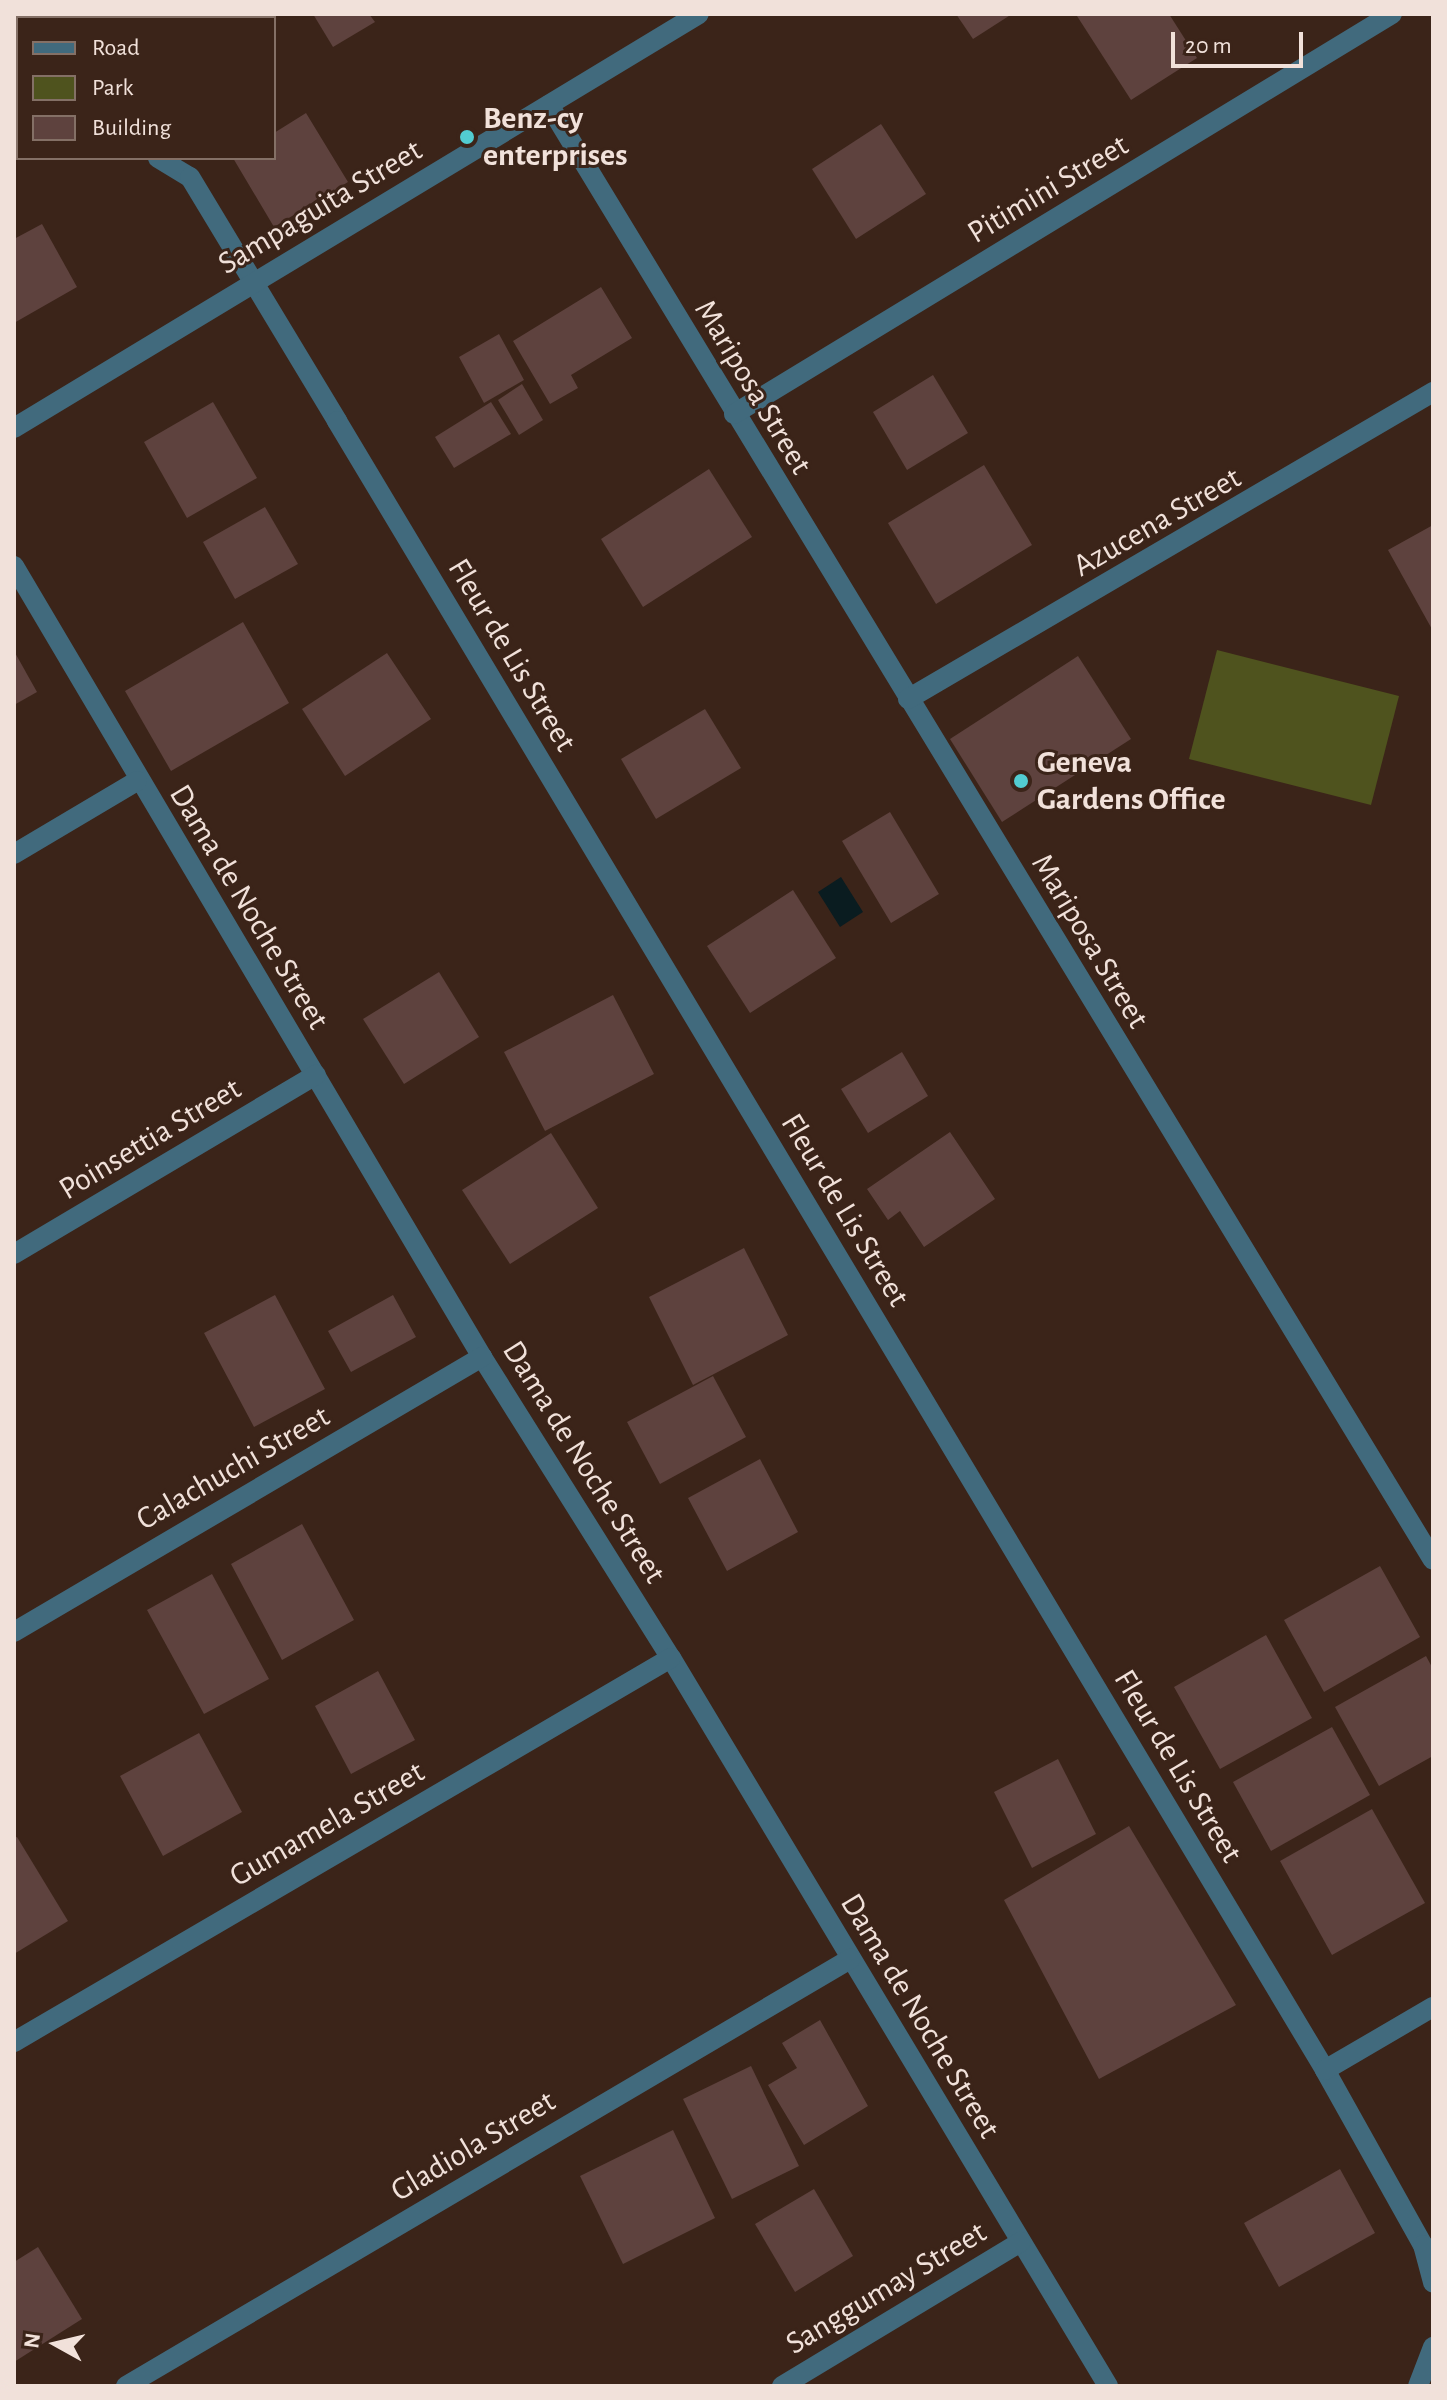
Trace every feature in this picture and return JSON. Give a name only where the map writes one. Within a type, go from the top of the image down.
[{"type":"street","name":"Sampaguita Street","points":[[14,428],[699,14]]},
{"type":"street","name":"Pitimini Street","points":[[734,414],[1392,14]]},
{"type":"street","name":"Mariposa Street","points":[[549,105],[1433,1560]]},
{"type":"street","name":"Fleur de Lis Street","points":[[165,160],[190,167],[253,282],[1325,2070],[1423,2245],[1433,2283]]},
{"type":"street","name":"Azucena Street","points":[[908,699],[1433,392]]},
{"type":"street","name":"Dama de Noche Street","points":[[14,566],[137,781],[316,1075],[482,1357],[671,1658],[1108,2386]]},
{"type":"street","points":[[14,854],[137,781]]},
{"type":"street","name":"Poinsettia Street","points":[[14,1254],[316,1075]]},
{"type":"street","name":"Calachuchi Street","points":[[14,1632],[482,1357]]},
{"type":"street","name":"Gumamela Street","points":[[14,2042],[671,1658]]},
{"type":"street","name":"Gladiola Street","points":[[126,2386],[850,1959]]},
{"type":"street","points":[[1325,2070],[1433,2007]]},
{"type":"street","name":"Sanggumay Street","points":[[782,2386],[1021,2242]]},
{"type":"street","points":[[1418,2386],[1433,2347]]},
{"type":"green space","points":[[1217,650],[1399,696],[1371,805],[1189,759]]},
{"type":"shaded area","points":[[841,877],[863,912],[840,927],[818,892]]},
{"type":"building","points":[[14,14],[17,16],[14,149]]},
{"type":"building","points":[[228,14],[274,14],[248,16],[225,16]]},
{"type":"building","points":[[313,14],[369,14],[375,22],[333,47]]},
{"type":"building","points":[[956,14],[1012,14],[973,39]]},
{"type":"building","points":[[1169,14],[1197,58],[1131,100],[1077,16]]},
{"type":"building","points":[[306,113],[348,182],[274,227],[234,160],[276,160],[276,132]]},
{"type":"building","points":[[881,124],[926,194],[856,239],[812,169]]},
{"type":"building","points":[[42,224],[77,287],[14,323],[14,239]]},
{"type":"building","points":[[601,287],[632,338],[571,375],[578,388],[550,404],[513,341]]},
{"type":"building","points":[[499,334],[524,380],[484,403],[459,357]]},
{"type":"building","points":[[933,375],[968,433],[907,470],[873,412]]},
{"type":"building","points":[[522,384],[543,420],[519,435],[498,400]]},
{"type":"building","points":[[213,402],[257,478],[187,518],[144,442]]},
{"type":"building","points":[[491,402],[511,434],[454,468],[435,437]]},
{"type":"building","points":[[984,465],[1032,545],[936,604],[888,523]]},
{"type":"building","points":[[709,469],[752,537],[643,607],[601,539]]},
{"type":"building","points":[[265,507],[298,564],[235,599],[203,542]]},
{"type":"building","points":[[1433,525],[1433,631],[1388,550]]},
{"type":"building","points":[[243,622],[289,703],[171,771],[125,691]]},
{"type":"building","points":[[14,651],[37,692],[14,705]]},
{"type":"building","points":[[387,653],[431,719],[345,776],[302,709]]},
{"type":"building","name":"Geneva Gardens Office","points":[[1078,656],[1131,739],[1002,822],[950,739]]},
{"type":"building","points":[[705,709],[741,768],[656,819],[621,759]]},
{"type":"building","points":[[890,812],[939,894],[891,923],[842,841]]},
{"type":"building","points":[[793,890],[836,958],[750,1013],[707,946]]},
{"type":"building","points":[[439,972],[479,1037],[404,1084],[363,1019]]},
{"type":"building","points":[[613,995],[654,1074],[545,1131],[504,1052]]},
{"type":"building","points":[[902,1052],[928,1096],[868,1133],[841,1089]]},
{"type":"building","points":[[950,1132],[995,1199],[924,1247],[900,1211],[888,1220],[867,1189]]},
{"type":"building","points":[[551,1133],[598,1208],[510,1264],[462,1190]]},
{"type":"building","points":[[744,1248],[788,1335],[693,1385],[649,1297]]},
{"type":"building","points":[[275,1295],[325,1389],[254,1427],[204,1333]]},
{"type":"building","points":[[393,1295],[416,1337],[351,1372],[328,1331]]},
{"type":"building","points":[[713,1376],[746,1437],[660,1484],[627,1422]]},
{"type":"building","points":[[760,1459],[798,1532],[727,1571],[688,1498]]},
{"type":"building","points":[[302,1524],[354,1620],[282,1660],[231,1564]]},
{"type":"building","points":[[1380,1566],[1420,1637],[1324,1692],[1284,1620]]},
{"type":"building","points":[[212,1574],[269,1679],[204,1714],[147,1610]]},
{"type":"building","points":[[1266,1635],[1312,1718],[1220,1769],[1174,1687]]},
{"type":"building","points":[[1426,1656],[1433,1669],[1433,1756],[1379,1786],[1335,1707]]},
{"type":"building","points":[[378,1671],[415,1740],[351,1774],[315,1706]]},
{"type":"building","points":[[1332,1727],[1370,1795],[1271,1851],[1233,1782]]},
{"type":"building","points":[[199,1733],[242,1812],[163,1856],[120,1776]]},
{"type":"building","points":[[1058,1759],[1096,1834],[1032,1868],[994,1792]]},
{"type":"building","points":[[1372,1809],[1425,1903],[1332,1955],[1280,1861]]},
{"type":"building","points":[[1129,1826],[1236,2005],[1099,2079],[1004,1900]]},
{"type":"building","points":[[17,1837],[68,1921],[14,1954],[14,1838]]},
{"type":"building","points":[[820,2020],[868,2106],[804,2145],[768,2085],[797,2068],[782,2043]]},
{"type":"building","points":[[751,2066],[799,2166],[732,2199],[683,2099]]},
{"type":"building","points":[[673,2130],[715,2218],[623,2264],[580,2176]]},
{"type":"building","points":[[1340,2169],[1375,2233],[1279,2287],[1244,2223]]},
{"type":"building","points":[[814,2189],[853,2256],[795,2292],[755,2224]]},
{"type":"building","points":[[38,2247],[82,2319],[14,2362],[14,2262]]},
{"type":"place","name":"Benz-cy enterprises","points":[[467,137]]},
{"type":"place","name":"Geneva Gardens Office","points":[[1021,781]]}]
